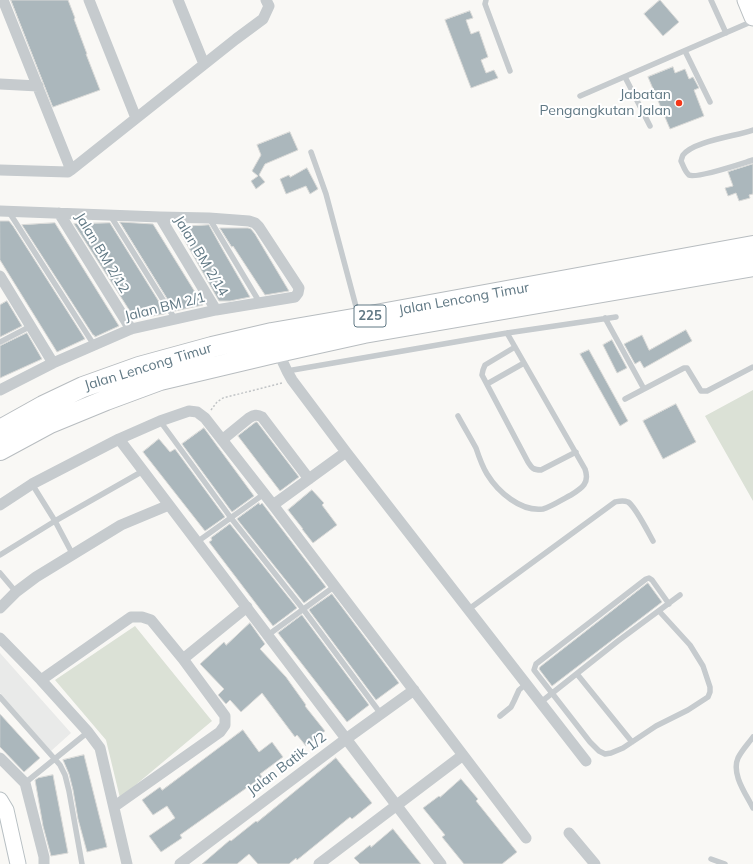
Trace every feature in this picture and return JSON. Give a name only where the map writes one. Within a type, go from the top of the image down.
[{"type":"highway","name":"Jalan Lencong Timur","points":[[0,430],[43,406],[83,387],[139,367],[212,347],[272,333],[753,246]]},
{"type":"highway","name":"Jalan Lencong Timur","points":[[0,450],[50,423],[160,380],[278,352],[364,334],[753,266]]},
{"type":"main road","points":[[746,0],[753,17]]},
{"type":"street","points":[[3,0],[71,170]]},
{"type":"street","points":[[89,0],[136,118]]},
{"type":"street","points":[[178,0],[204,64]]},
{"type":"street","points":[[0,170],[68,172],[236,39],[264,19],[269,6],[266,0]]},
{"type":"street","points":[[0,84],[38,86]]},
{"type":"street","points":[[4,211],[160,218],[209,218]]},
{"type":"street","name":"Jalan BM 2/12","points":[[59,213],[131,330]]},
{"type":"street","name":"Jalan BM 2/14","points":[[160,218],[216,310]]},
{"type":"street","name":"Jalan BM 2/1","points":[[0,390],[53,363],[131,330],[216,310],[295,297],[299,288],[259,227],[254,222],[209,218]]},
{"type":"street","points":[[0,276],[4,293],[31,326],[53,363]]},
{"type":"street","points":[[278,352],[290,376],[346,452],[586,761]]},
{"type":"street","points":[[0,505],[32,484],[119,439],[160,421],[189,411],[197,412],[205,418],[273,505],[526,838]]},
{"type":"street","points":[[222,440],[252,416],[257,415],[262,417],[309,479]]},
{"type":"street","points":[[119,439],[441,864]]},
{"type":"street","points":[[273,505],[346,452]]},
{"type":"street","points":[[0,608],[16,592],[36,577],[122,524],[169,505]]},
{"type":"street","points":[[183,659],[247,607]]},
{"type":"street","points":[[41,680],[131,617],[142,616],[151,620],[183,659],[225,716],[225,725],[220,732],[114,806]]},
{"type":"street","points":[[0,638],[41,680],[88,732],[100,748],[127,864]]},
{"type":"street","name":"Jalan Batik 1/2","points":[[180,864],[346,739],[414,690]]},
{"type":"street","points":[[319,864],[463,755]]},
{"type":"street","points":[[0,758],[24,783],[44,857],[44,864]]},
{"type":"street","points":[[0,800],[6,810],[18,864]]},
{"type":"street","points":[[569,832],[595,864]]},
{"type":"street","points":[[331,855],[338,864]]},
{"type":"lane","points":[[486,0],[485,4],[510,71]]},
{"type":"lane","points":[[711,0],[726,33]]},
{"type":"lane","points":[[580,96],[753,21]]},
{"type":"lane","points":[[685,51],[710,102]]},
{"type":"lane","points":[[625,77],[650,126]]},
{"type":"lane","points":[[753,130],[706,142],[683,154],[681,161],[689,175],[702,175],[753,160]]},
{"type":"lane","points":[[311,152],[326,194],[359,318]]},
{"type":"lane","points":[[4,211],[94,345]]},
{"type":"lane","points":[[110,215],[175,319]]},
{"type":"lane","points":[[209,218],[260,303]]},
{"type":"lane","points":[[290,376],[507,333],[616,316]]},
{"type":"lane","points":[[604,318],[644,389]]},
{"type":"lane","points":[[0,342],[31,326]]},
{"type":"lane","points":[[458,416],[487,474],[500,491],[513,501],[525,507],[534,509],[545,508],[575,493],[587,480],[588,476],[586,469],[507,333]]},
{"type":"lane","points":[[515,347],[485,365],[482,375],[532,468],[541,470],[576,452]]},
{"type":"lane","points":[[487,384],[524,363]]},
{"type":"lane","points":[[625,399],[684,368],[687,368],[701,391],[707,392],[753,367]]},
{"type":"lane","points":[[160,421],[231,518],[303,609],[381,714]]},
{"type":"lane","points":[[0,555],[55,521],[143,471]]},
{"type":"lane","points":[[32,484],[74,554]]},
{"type":"lane","points":[[198,542],[264,494]]},
{"type":"lane","points":[[469,609],[615,502],[621,500],[632,506],[654,541]]},
{"type":"lane","points":[[0,573],[16,592]]},
{"type":"lane","points":[[659,611],[690,645],[703,666],[710,687],[710,692],[708,697],[695,706],[656,726],[623,748],[605,754],[599,751],[590,742],[534,670],[536,664],[646,579],[649,578],[652,580],[669,604]]},
{"type":"lane","points":[[268,635],[335,586]]},
{"type":"lane","points":[[541,702],[618,641],[680,595]]},
{"type":"lane","points":[[577,674],[632,742]]},
{"type":"lane","points":[[500,716],[513,704],[519,690],[526,684]]},
{"type":"lane","points":[[0,698],[56,759],[65,775],[70,791],[82,864]]},
{"type":"lane","points":[[24,783],[88,732]]},
{"type":"lane","points":[[753,737],[737,759],[735,768],[737,777],[753,808]]},
{"type":"lane","points":[[711,859],[725,864]]},
{"type":"path","points":[[205,418],[217,402],[223,398],[290,376]]},
{"type":"shaded area","points":[[753,390],[753,501],[705,416]]},
{"type":"shaded area","points":[[135,626],[212,721],[120,798],[106,740],[55,680]]},
{"type":"shaded area","points":[[0,653],[71,733],[51,751],[0,693]]},
{"type":"building","points":[[11,0],[68,0],[100,90],[53,107]]},
{"type":"building","points":[[660,0],[679,22],[663,36],[644,14]]},
{"type":"building","points":[[470,11],[473,18],[466,20],[471,34],[479,31],[488,57],[481,60],[486,73],[494,70],[498,78],[471,88],[445,20]]},
{"type":"building","name":"Jabatan Pengangkutan Jalan","points":[[673,67],[675,73],[685,69],[689,79],[693,77],[699,88],[694,90],[704,116],[670,129],[648,77]]},
{"type":"building","points":[[290,132],[298,150],[265,164],[259,175],[265,182],[256,189],[251,181],[258,176],[252,171],[261,155],[257,145]]},
{"type":"building","points":[[753,164],[753,194],[749,195],[750,198],[739,201],[736,193],[728,196],[725,188],[733,186],[728,172]]},
{"type":"building","points":[[307,168],[318,189],[310,194],[306,186],[286,194],[280,179],[289,175],[290,177]]},
{"type":"building","points":[[0,221],[9,221],[13,226],[85,339],[57,352],[0,260]]},
{"type":"building","points":[[120,222],[153,224],[203,305],[175,311]]},
{"type":"building","points":[[55,223],[119,326],[95,337],[93,335],[22,225]]},
{"type":"building","points":[[110,223],[166,313],[135,319],[74,224]]},
{"type":"building","points":[[209,225],[250,297],[230,301],[219,301],[177,227]]},
{"type":"building","points":[[220,228],[251,229],[289,291],[265,295]]},
{"type":"building","points":[[7,301],[22,326],[0,337],[0,305]]},
{"type":"building","points":[[686,330],[692,341],[644,368],[640,361],[635,364],[624,344],[642,335],[649,350]]},
{"type":"building","points":[[27,333],[42,359],[0,378],[0,346]]},
{"type":"building","points":[[612,340],[627,368],[617,373],[603,345]]},
{"type":"building","points":[[589,350],[628,421],[620,426],[580,354]]},
{"type":"building","points":[[676,404],[696,442],[663,459],[643,421]]},
{"type":"building","points":[[256,422],[299,477],[280,491],[238,436]]},
{"type":"building","points":[[204,428],[254,496],[232,512],[182,444]]},
{"type":"building","points":[[159,439],[170,452],[175,449],[225,517],[205,531],[143,452]]},
{"type":"building","points":[[312,490],[324,503],[322,505],[337,525],[313,543],[288,510]]},
{"type":"building","points":[[259,503],[260,505],[262,503],[326,587],[304,603],[237,519]]},
{"type":"building","points":[[230,524],[297,608],[273,626],[209,542],[212,540],[211,538]]},
{"type":"building","points":[[648,583],[662,602],[552,686],[539,669],[540,667]]},
{"type":"building","points":[[332,594],[399,683],[376,700],[309,610]]},
{"type":"building","points":[[302,615],[369,705],[347,722],[278,633]]},
{"type":"building","points":[[250,623],[265,644],[260,649],[286,677],[306,705],[305,706],[325,731],[306,746],[297,735],[295,737],[262,693],[241,712],[230,700],[226,704],[218,695],[224,689],[200,664],[224,642],[226,645]]},
{"type":"building","points":[[0,714],[40,758],[24,772],[0,747]]},
{"type":"building","points":[[243,730],[259,752],[272,742],[283,757],[260,774],[262,777],[180,835],[182,838],[161,852],[149,836],[175,818],[167,806],[153,815],[142,800],[160,787],[162,790]]},
{"type":"building","points":[[84,755],[107,847],[87,852],[78,819],[69,774],[63,760]]},
{"type":"building","points":[[336,758],[372,803],[352,819],[350,817],[297,860],[296,858],[289,864],[258,864],[249,854],[237,864],[202,864],[230,840],[231,841],[256,821],[257,822]]},
{"type":"building","points":[[53,775],[68,853],[51,856],[43,826],[35,780]]},
{"type":"building","points":[[461,779],[478,799],[476,801],[517,852],[502,864],[464,864],[442,837],[445,835],[423,808],[439,796],[440,797]]},
{"type":"building","points":[[393,829],[421,864],[360,864],[354,858],[370,845],[371,847]]},
{"type":"place","name":"Jabatan Pengangkutan Jalan","points":[[679,103]]}]
